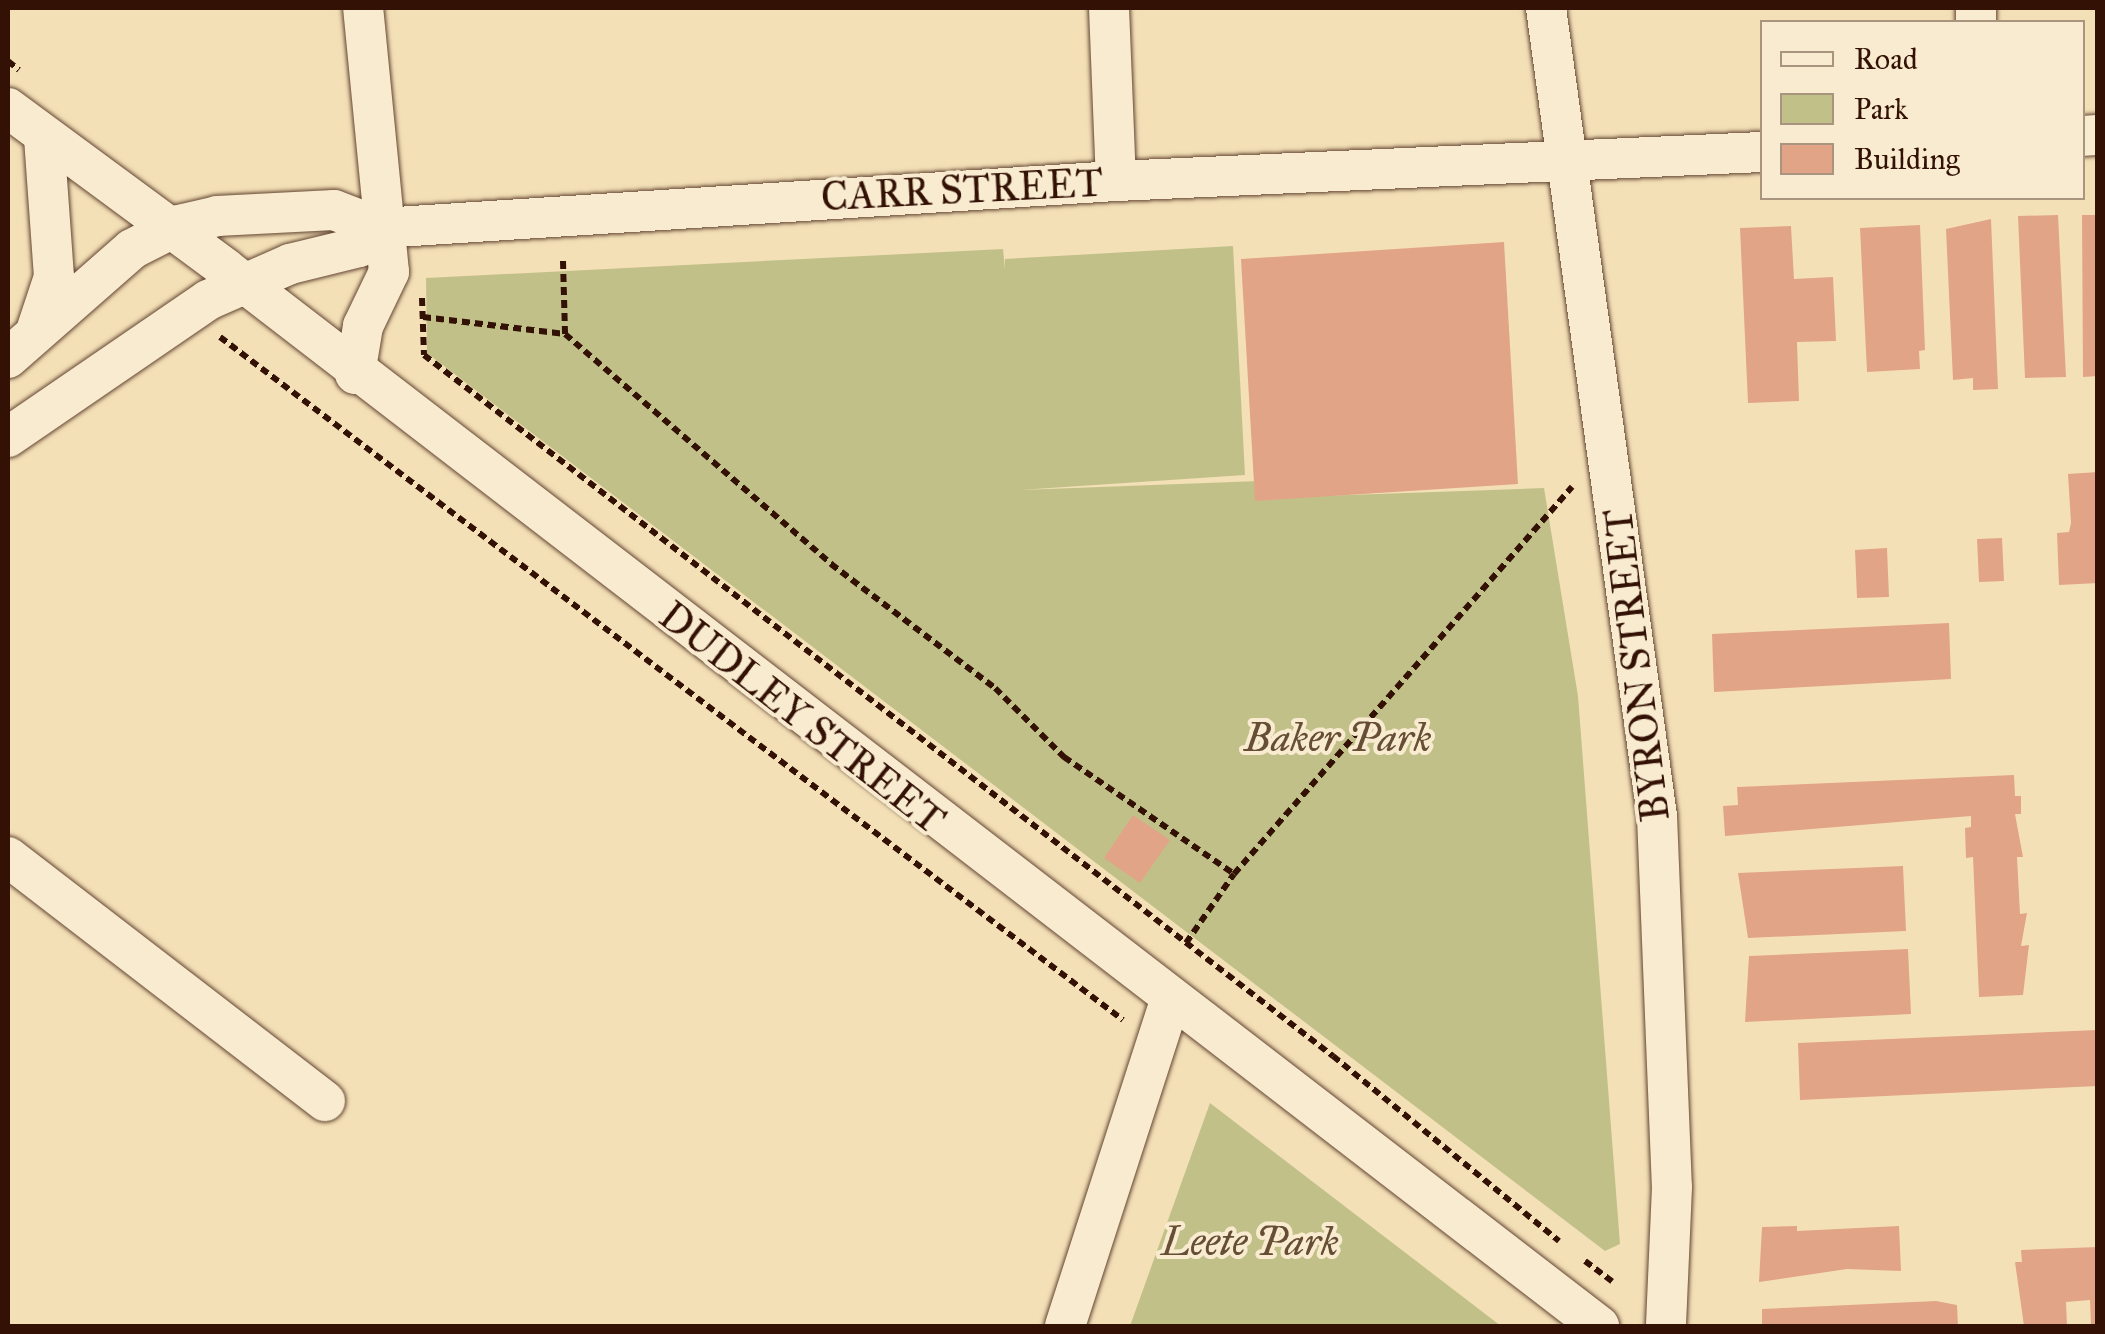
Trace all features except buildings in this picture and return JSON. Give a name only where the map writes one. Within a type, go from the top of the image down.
[{"type":"street","points":[[354,374],[363,326],[388,278],[363,8]]},
{"type":"street","points":[[1109,8],[1116,180]]},
{"type":"street","name":"BYRON STREET","points":[[1546,8],[1609,444],[1657,816],[1672,1187],[1666,1326]]},
{"type":"street","name":"DUDLEY STREET","points":[[8,108],[244,283],[354,374],[1598,1326]]},
{"type":"street","points":[[22,345],[54,277],[44,137]]},
{"type":"street","name":"CARR STREET","points":[[22,345],[105,268],[168,229],[217,216],[334,210],[382,228],[1116,180],[1760,152]]},
{"type":"street","points":[[8,437],[188,312],[244,283],[360,247],[382,228]]},
{"type":"street","points":[[8,857],[325,1101]]},
{"type":"street","points":[[1065,1326],[1170,1000]]},
{"type":"path","points":[[563,261],[565,334],[831,564],[994,688],[1064,758],[1234,874]]},
{"type":"path","name":"DUDLEY STREET","points":[[188,312],[1154,1043]]},
{"type":"path","name":"DUDLEY STREET","points":[[565,334],[423,317],[424,355],[1478,1170],[1565,1246]]},
{"type":"path","points":[[1186,944],[1234,874],[1609,444]]},
{"type":"path","points":[[1580,1258],[1612,1281]]},
{"type":"green space","name":"Baker Park","points":[[1233,246],[1245,475],[1020,490],[1285,480],[1292,497],[1544,488],[1578,696],[1620,1244],[1605,1251],[427,353],[426,278],[1003,249],[1005,269],[1005,259]]},
{"type":"green space","name":"Leete Park","points":[[1210,1103],[1501,1326],[1130,1326]]}]
